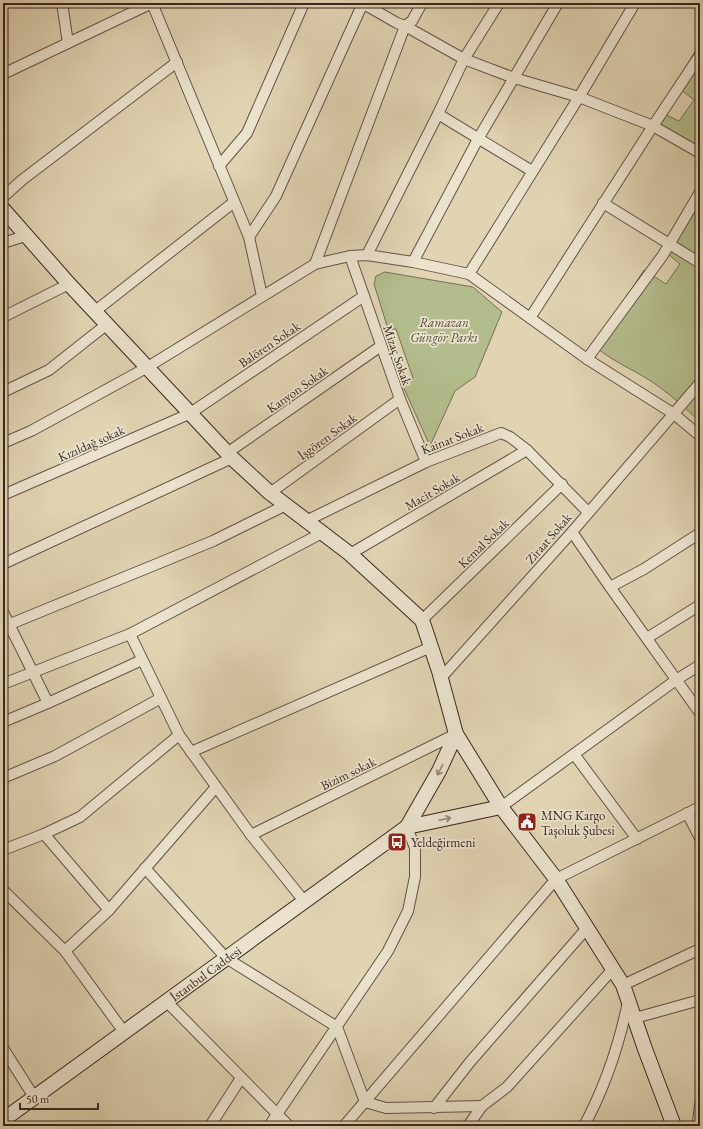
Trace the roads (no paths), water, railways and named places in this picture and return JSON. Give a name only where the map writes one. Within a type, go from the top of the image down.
[{"type":"street","points":[[62,3],[68,43]]},
{"type":"street","points":[[3,74],[152,3],[249,237],[262,296]]},
{"type":"street","points":[[219,166],[248,133],[304,3]]},
{"type":"street","points":[[249,237],[276,196],[363,3],[464,59],[514,78],[579,97],[653,126],[700,153]]},
{"type":"street","points":[[315,264],[405,26],[412,21],[422,3]]},
{"type":"street","points":[[367,255],[464,59],[499,3]]},
{"type":"street","points":[[413,262],[478,139],[558,3]]},
{"type":"street","points":[[469,274],[579,97],[635,3]]},
{"type":"street","points":[[530,318],[700,55]]},
{"type":"street","points":[[3,197],[22,180],[177,62]]},
{"type":"street","points":[[438,114],[532,171]]},
{"type":"street","points":[[587,359],[663,255],[700,192]]},
{"type":"street","points":[[94,312],[234,202]]},
{"type":"street","points":[[603,203],[700,264]]},
{"type":"street","points":[[3,210],[94,312],[230,456],[270,493],[350,554],[422,620],[441,678],[456,734],[501,807],[556,878],[623,985],[645,1050],[674,1126]]},
{"type":"street","points":[[3,243],[25,236]]},
{"type":"street","points":[[3,443],[31,431],[146,368],[315,264],[350,256],[367,255],[413,262],[469,274],[587,359],[674,414],[700,436]]},
{"type":"street","name":"Mizaç Sokak","points":[[350,256],[400,399],[426,462]]},
{"type":"street","points":[[3,317],[69,284]]},
{"type":"street","name":"Balören Sokak","points":[[189,414],[364,296]]},
{"type":"street","points":[[3,392],[48,370],[106,325]]},
{"type":"street","name":"Kanyon Sokak","points":[[3,564],[230,456],[381,346]]},
{"type":"street","name":"Ziraat Sokak","points":[[441,678],[572,532],[700,383]]},
{"type":"street","name":"İşgören Sokak","points":[[270,493],[400,399]]},
{"type":"street","name":"Kızıldağ sokak","points":[[3,495],[189,414]]},
{"type":"street","name":"Kainat Sokak","points":[[306,521],[426,462],[501,433],[510,437],[527,450],[588,512]]},
{"type":"street","name":"Macit Sokak","points":[[350,554],[527,450]]},
{"type":"street","name":"Kemal Sokak","points":[[422,620],[562,484]]},
{"type":"street","points":[[6,626],[213,541],[286,505]]},
{"type":"street","points":[[572,532],[700,712]]},
{"type":"street","points":[[3,684],[130,634],[322,533]]},
{"type":"street","points":[[610,587],[644,569],[700,533]]},
{"type":"street","points":[[647,638],[700,605]]},
{"type":"street","points":[[3,612],[6,626],[33,672],[48,703]]},
{"type":"street","points":[[130,634],[179,735],[251,835],[304,901]]},
{"type":"street","points":[[191,752],[431,647]]},
{"type":"street","points":[[3,722],[142,660]]},
{"type":"street","points":[[407,826],[501,807],[676,680],[700,665]]},
{"type":"street","points":[[3,778],[55,756],[161,698]]},
{"type":"street","points":[[407,826],[440,771],[456,734]]},
{"type":"street","name":"Bizim sokak","points":[[251,835],[456,734]]},
{"type":"street","points":[[3,850],[44,834],[80,817],[179,735]]},
{"type":"street","points":[[574,754],[636,839]]},
{"type":"street","points":[[65,951],[109,910],[216,787]]},
{"type":"street","points":[[344,1126],[556,878],[700,807]]},
{"type":"street","points":[[688,814],[700,838]]},
{"type":"street","points":[[269,1126],[388,951],[408,911],[415,877],[415,848],[407,826]]},
{"type":"street","name":"İstanbul Caddesi","points":[[3,1120],[407,826]]},
{"type":"street","points":[[44,834],[109,910]]},
{"type":"street","points":[[145,868],[226,958],[337,1027],[365,1102]]},
{"type":"street","points":[[3,890],[65,951],[124,1032]]},
{"type":"street","points":[[434,1108],[470,1062],[587,928]]},
{"type":"street","points":[[623,985],[700,949]]},
{"type":"street","points":[[468,1126],[482,1106],[507,1087],[613,969]]},
{"type":"street","points":[[635,1018],[700,1000]]},
{"type":"street","points":[[588,1123],[622,1033],[629,1001]]},
{"type":"street","points":[[166,1002],[278,1114],[288,1126]]},
{"type":"street","points":[[3,1048],[34,1097]]},
{"type":"street","points":[[210,1126],[241,1078]]},
{"type":"street","points":[[365,1102],[386,1108],[482,1106]]},
{"type":"street","points":[[696,1126],[698,1122],[700,1105]]},
{"type":"place","name":"MNG Kargo Taşoluk Şubesi","points":[[527,822]]},
{"type":"place","name":"Yeldeğirmeni","points":[[397,842]]},
{"type":"park label","name":"Ramazan Güngör Parkı","points":[[444,330]]}]
